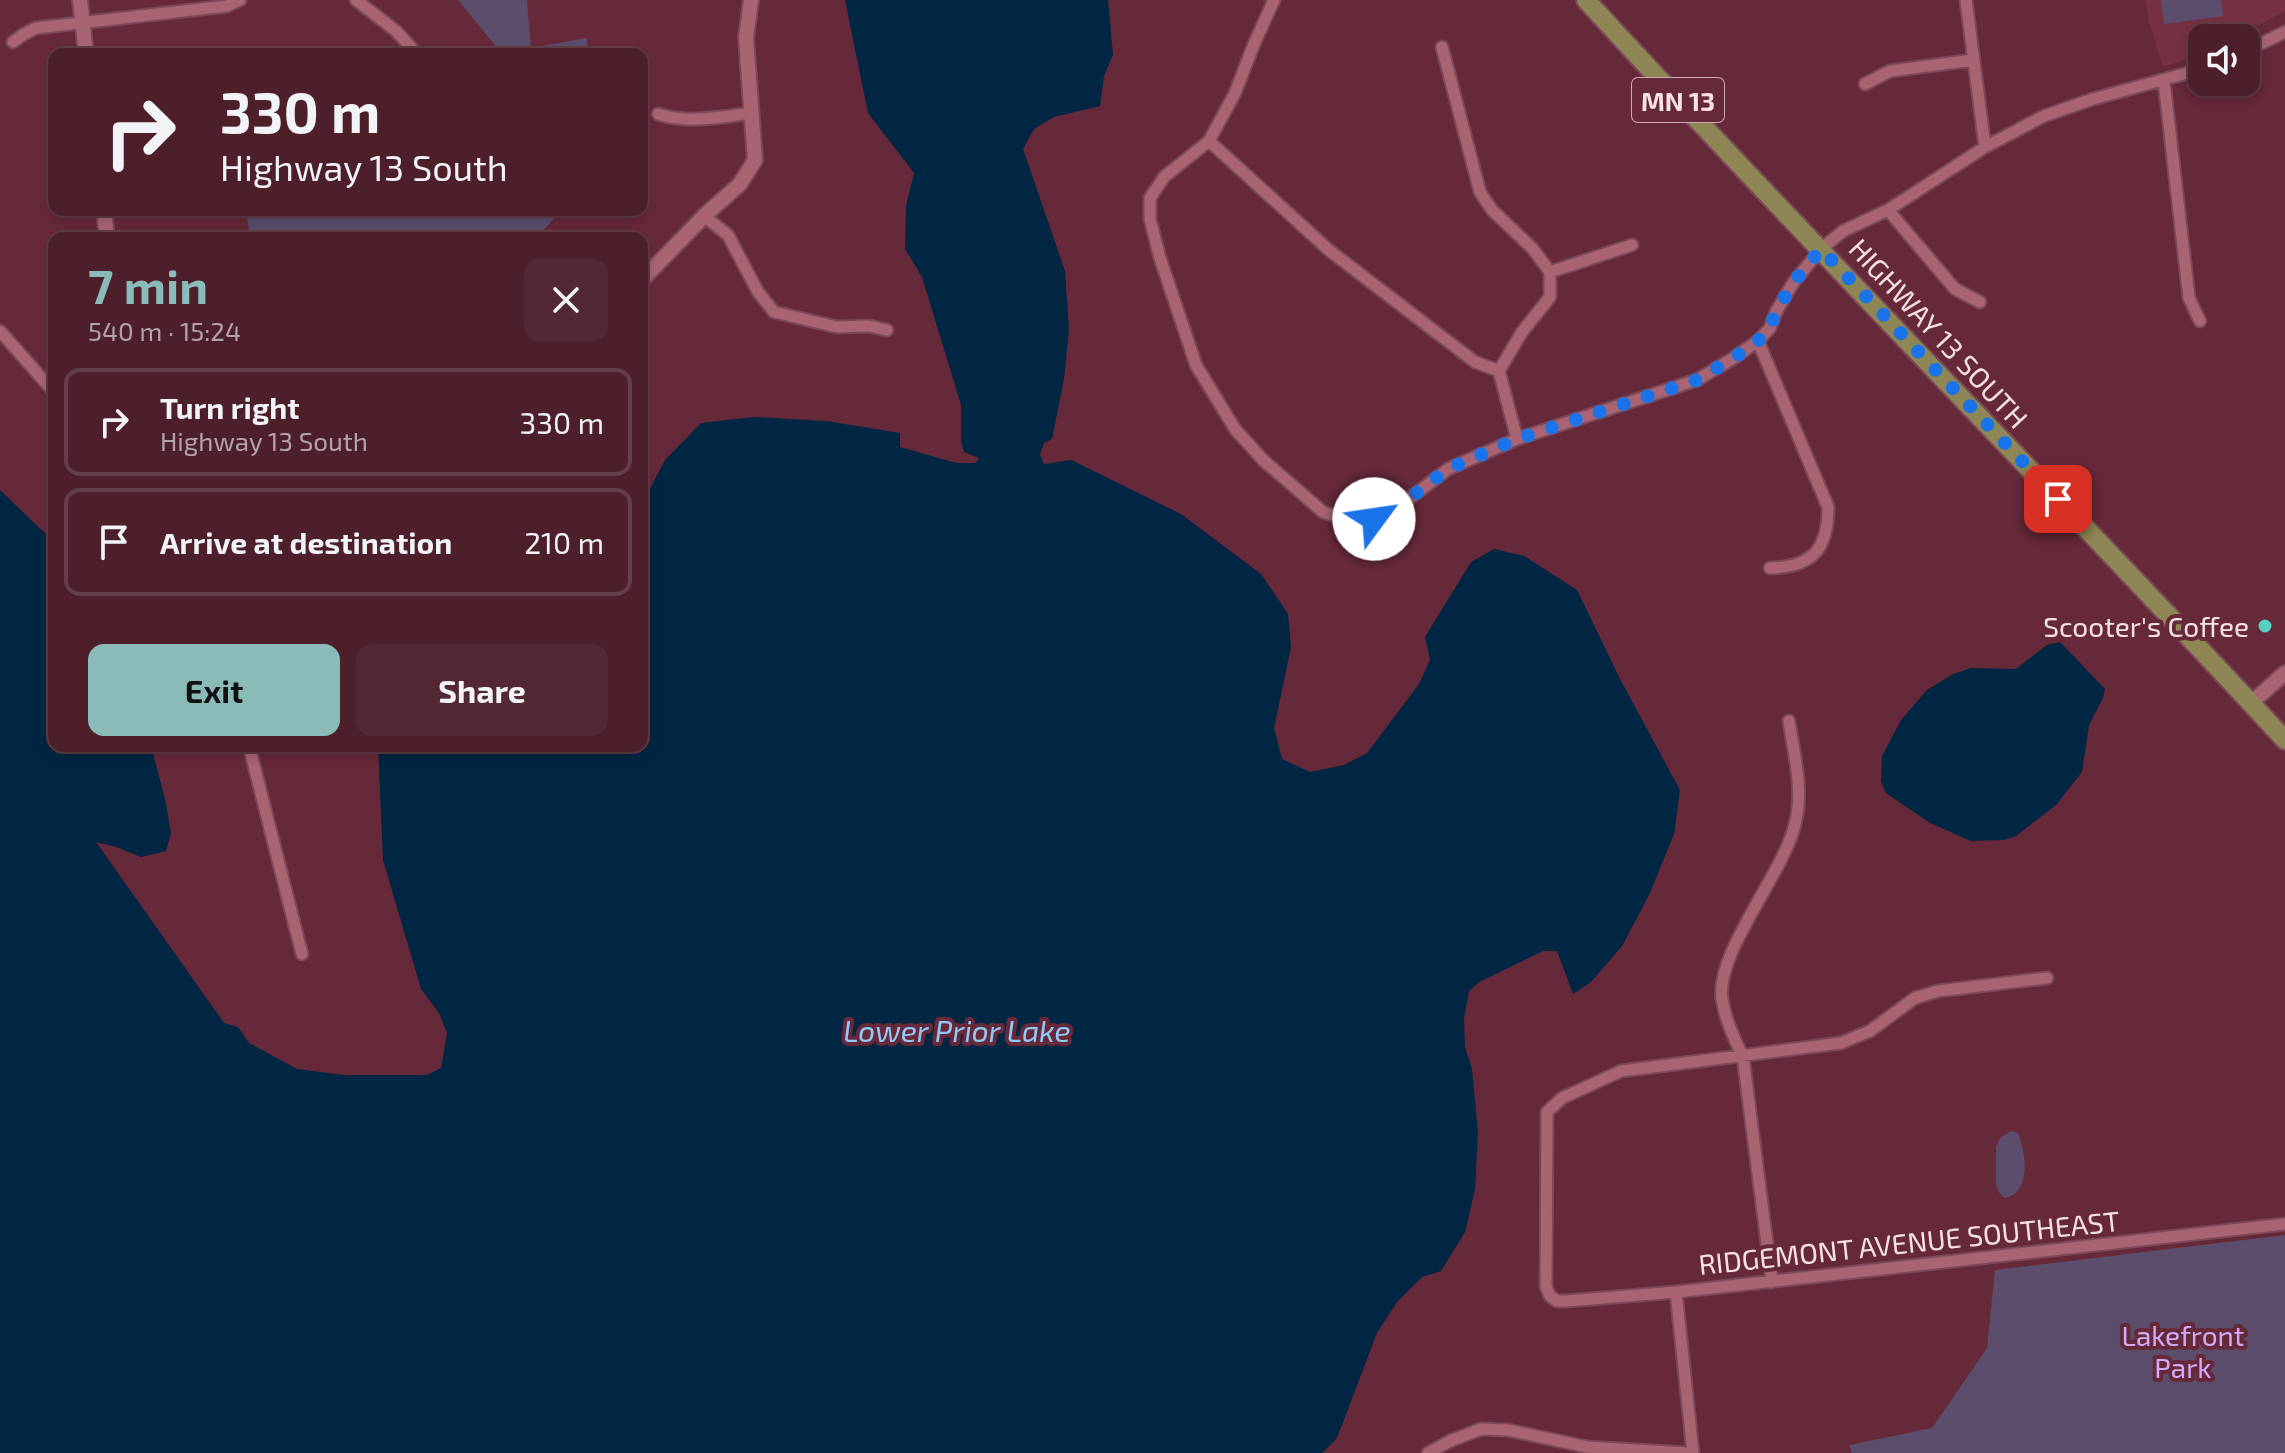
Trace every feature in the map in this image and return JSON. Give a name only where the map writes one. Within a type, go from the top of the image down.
[{"type":"main road","name":"HIGHWAY 13 SOUTH","points":[[1586,0],[1718,144],[2285,740]]},
{"type":"street","points":[[80,0],[85,48]]},
{"type":"street","points":[[13,42],[36,28],[227,6],[240,0]]},
{"type":"street","points":[[356,0],[396,31],[412,48]]},
{"type":"street","points":[[648,274],[740,184],[755,160],[746,38],[751,0]]},
{"type":"street","points":[[1274,0],[1235,93],[1209,141],[1164,177],[1150,198],[1150,219],[1196,365],[1235,429],[1263,460],[1323,512],[1354,522],[1374,519],[1397,508],[1448,469],[1517,439],[1697,380],[1758,341],[1770,328],[1793,283],[1821,249],[1843,231],[1888,210],[1985,147],[2044,116],[2093,99],[2188,73]]},
{"type":"street","points":[[1966,0],[1985,147]]},
{"type":"street","points":[[2260,44],[2285,32]]},
{"type":"street","points":[[1442,47],[1480,192],[1492,210],[1533,249],[1550,272],[1550,297],[1522,332],[1499,371],[1517,439]]},
{"type":"street","points":[[1865,84],[1890,71],[1973,60]]},
{"type":"street","points":[[2164,81],[2189,298],[2200,321]]},
{"type":"street","points":[[658,114],[691,120],[752,113]]},
{"type":"street","points":[[1209,141],[1330,251],[1475,362],[1499,371]]},
{"type":"street","points":[[1888,210],[1955,289],[1980,302]]},
{"type":"street","points":[[704,216],[728,235],[758,292],[774,312],[837,327],[869,326],[887,330]]},
{"type":"street","points":[[1550,272],[1632,245]]},
{"type":"street","points":[[0,331],[48,385]]},
{"type":"street","points":[[1758,341],[1828,507],[1828,529],[1819,549],[1802,564],[1770,568]]},
{"type":"street","points":[[2251,703],[2285,673]]},
{"type":"street","points":[[1772,1282],[1743,1057],[1728,1023],[1721,996],[1725,967],[1795,828],[1800,799],[1789,721]]},
{"type":"street","points":[[251,752],[302,954]]},
{"type":"street","points":[[1743,1057],[1841,1043],[1870,1031],[1915,998],[1938,991],[2047,978]]},
{"type":"street","name":"RIDGEMONT AVENUE SOUTHEAST","points":[[1743,1057],[1621,1071],[1562,1098],[1547,1112],[1546,1287],[1550,1296],[1557,1301],[1676,1292],[2285,1224]]},
{"type":"street","points":[[1676,1292],[1693,1453]]},
{"type":"street","points":[[1428,1453],[1481,1429],[1508,1430],[1587,1447],[1687,1453]]},
{"type":"shaded area","points":[[2146,0],[2285,0],[2285,11],[2260,24],[2188,24],[2188,59],[2163,67],[2149,22]]},
{"type":"green space","points":[[458,0],[527,0],[531,48],[497,48]]},
{"type":"green space","points":[[2161,0],[2221,0],[2223,16],[2164,24]]},
{"type":"green space","points":[[587,38],[588,48],[531,48]]},
{"type":"green space","points":[[247,216],[556,216],[542,232],[249,232]]},
{"type":"green space","points":[[2011,1131],[2018,1133],[2021,1141],[2023,1181],[2013,1195],[2004,1198],[1996,1184],[1996,1147],[2000,1138]]},
{"type":"green space","name":"Lakefront Park","points":[[2285,1235],[2285,1453],[1852,1453],[1849,1445],[1932,1428],[1987,1348],[1995,1270]]},
{"type":"water","name":"Lower Prior Lake","points":[[845,0],[1108,0],[1113,55],[1104,76],[1100,106],[1054,117],[1034,129],[1023,149],[1065,271],[1069,329],[1064,379],[1052,439],[1044,443],[1040,455],[1044,464],[1071,460],[1181,514],[1261,574],[1288,614],[1291,647],[1274,728],[1282,759],[1310,772],[1344,765],[1367,753],[1419,684],[1430,660],[1425,637],[1471,562],[1494,549],[1524,556],[1577,590],[1620,679],[1680,790],[1674,834],[1649,895],[1622,946],[1591,982],[1573,994],[1557,951],[1543,951],[1479,982],[1469,991],[1464,1018],[1465,1047],[1472,1069],[1478,1133],[1475,1189],[1465,1232],[1441,1271],[1422,1277],[1397,1302],[1377,1333],[1337,1438],[1322,1453],[0,1453],[0,490],[48,536],[48,752],[153,752],[171,833],[166,851],[141,857],[96,842],[224,1023],[238,1027],[249,1043],[297,1069],[344,1075],[427,1075],[441,1068],[447,1033],[439,1013],[421,989],[383,860],[378,752],[648,752],[648,493],[665,460],[701,423],[754,417],[826,421],[900,433],[900,447],[956,463],[976,463],[979,458],[964,452],[961,405],[922,277],[905,249],[906,206],[914,173],[868,113]]},
{"type":"water","points":[[2060,642],[2105,689],[2089,725],[2082,772],[2056,805],[2016,836],[2004,840],[1971,841],[1930,823],[1886,793],[1881,782],[1882,756],[1901,720],[1927,690],[1953,674],[1971,668],[2016,669],[2047,645]]},
{"type":"place","name":"Scooter's Coffee","points":[[2265,626]]},
{"type":"route","points":[[1374,519],[1397,508],[1448,469],[1517,439],[1697,380],[1732,359],[1758,341],[1770,328],[1793,283],[1821,249],[2058,499]]}]
